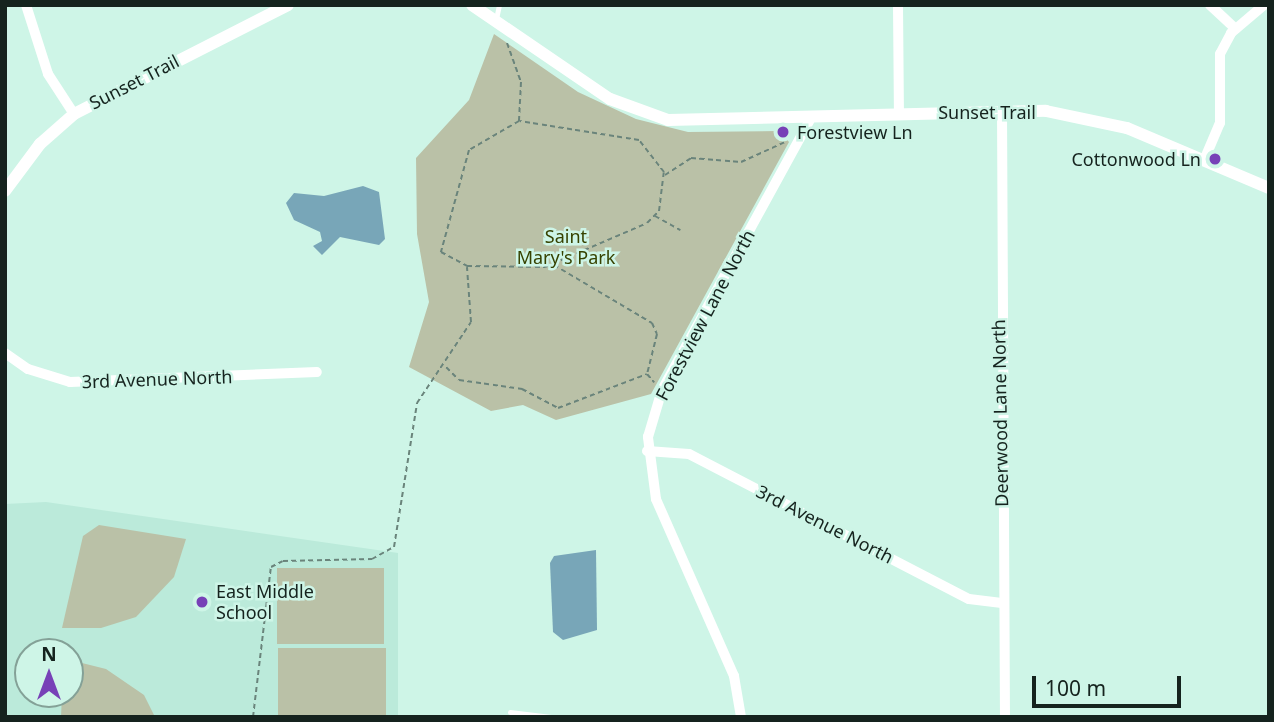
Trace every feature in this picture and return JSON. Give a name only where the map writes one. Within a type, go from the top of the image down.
[{"type":"street","points":[[26,5],[48,74],[74,114]]},
{"type":"street","name":"Sunset Trail","points":[[5,191],[40,144],[74,114],[288,5]]},
{"type":"street","name":"Sunset Trail","points":[[472,5],[638,111],[700,123],[1002,109],[1090,118],[1205,158],[1269,188]]},
{"type":"street","points":[[898,5],[899,114]]},
{"type":"street","points":[[1210,5],[1236,29]]},
{"type":"street","points":[[1205,158],[1220,123],[1216,68],[1236,29],[1264,5]]},
{"type":"street","name":"Deerwood Lane North","points":[[1002,109],[1004,717]]},
{"type":"street","name":"Forestview Lane North","points":[[741,717],[734,676],[656,499],[647,451],[662,390],[811,118]]},
{"type":"street","name":"3rd Avenue North","points":[[5,353],[28,369],[71,382],[317,372]]},
{"type":"street","name":"3rd Avenue North","points":[[647,451],[690,454],[969,599],[1002,603]]},
{"type":"lane","points":[[496,22],[499,5]]},
{"type":"lane","points":[[510,712],[551,717]]},
{"type":"path","points":[[505,39],[521,82],[519,121]]},
{"type":"path","points":[[665,176],[655,155],[623,133],[554,131],[519,121],[469,150],[461,165],[441,252],[467,265],[554,264],[654,216],[665,176],[691,158],[741,162],[785,142]]},
{"type":"path","points":[[654,216],[680,230]]},
{"type":"path","points":[[444,366],[459,380],[522,389],[558,408],[647,374],[657,334],[652,323],[554,264]]},
{"type":"path","points":[[253,717],[271,567],[283,561],[372,559],[394,547],[417,403],[471,322],[467,265]]},
{"type":"path","points":[[647,374],[662,390]]},
{"type":"shaded area","name":"East Middle School","points":[[46,502],[398,553],[398,717],[5,717],[5,504]]},
{"type":"green space","name":"Saint Mary's Park","points":[[494,34],[578,92],[636,119],[688,132],[779,131],[789,142],[651,394],[556,420],[523,405],[491,411],[409,367],[429,302],[417,234],[416,158],[469,100]]},
{"type":"green space","points":[[99,525],[186,539],[174,577],[136,617],[101,628],[62,628],[83,536]]},
{"type":"green space","points":[[277,568],[384,568],[384,644],[277,644]]},
{"type":"green space","points":[[278,648],[386,648],[386,717],[278,717]]},
{"type":"green space","points":[[84,664],[106,669],[144,695],[155,717],[61,717],[61,708],[84,708]]},
{"type":"water","points":[[363,186],[379,192],[385,239],[379,245],[340,237],[322,255],[313,246],[322,241],[320,232],[294,220],[286,203],[294,193],[324,196]]},
{"type":"water","points":[[596,550],[597,630],[563,640],[553,632],[550,563],[554,556]]},
{"type":"place","name":"Forestview Ln","points":[[783,132]]},
{"type":"place","name":"Cottonwood Ln","points":[[1215,159]]},
{"type":"place","name":"East Middle School","points":[[202,602]]}]
